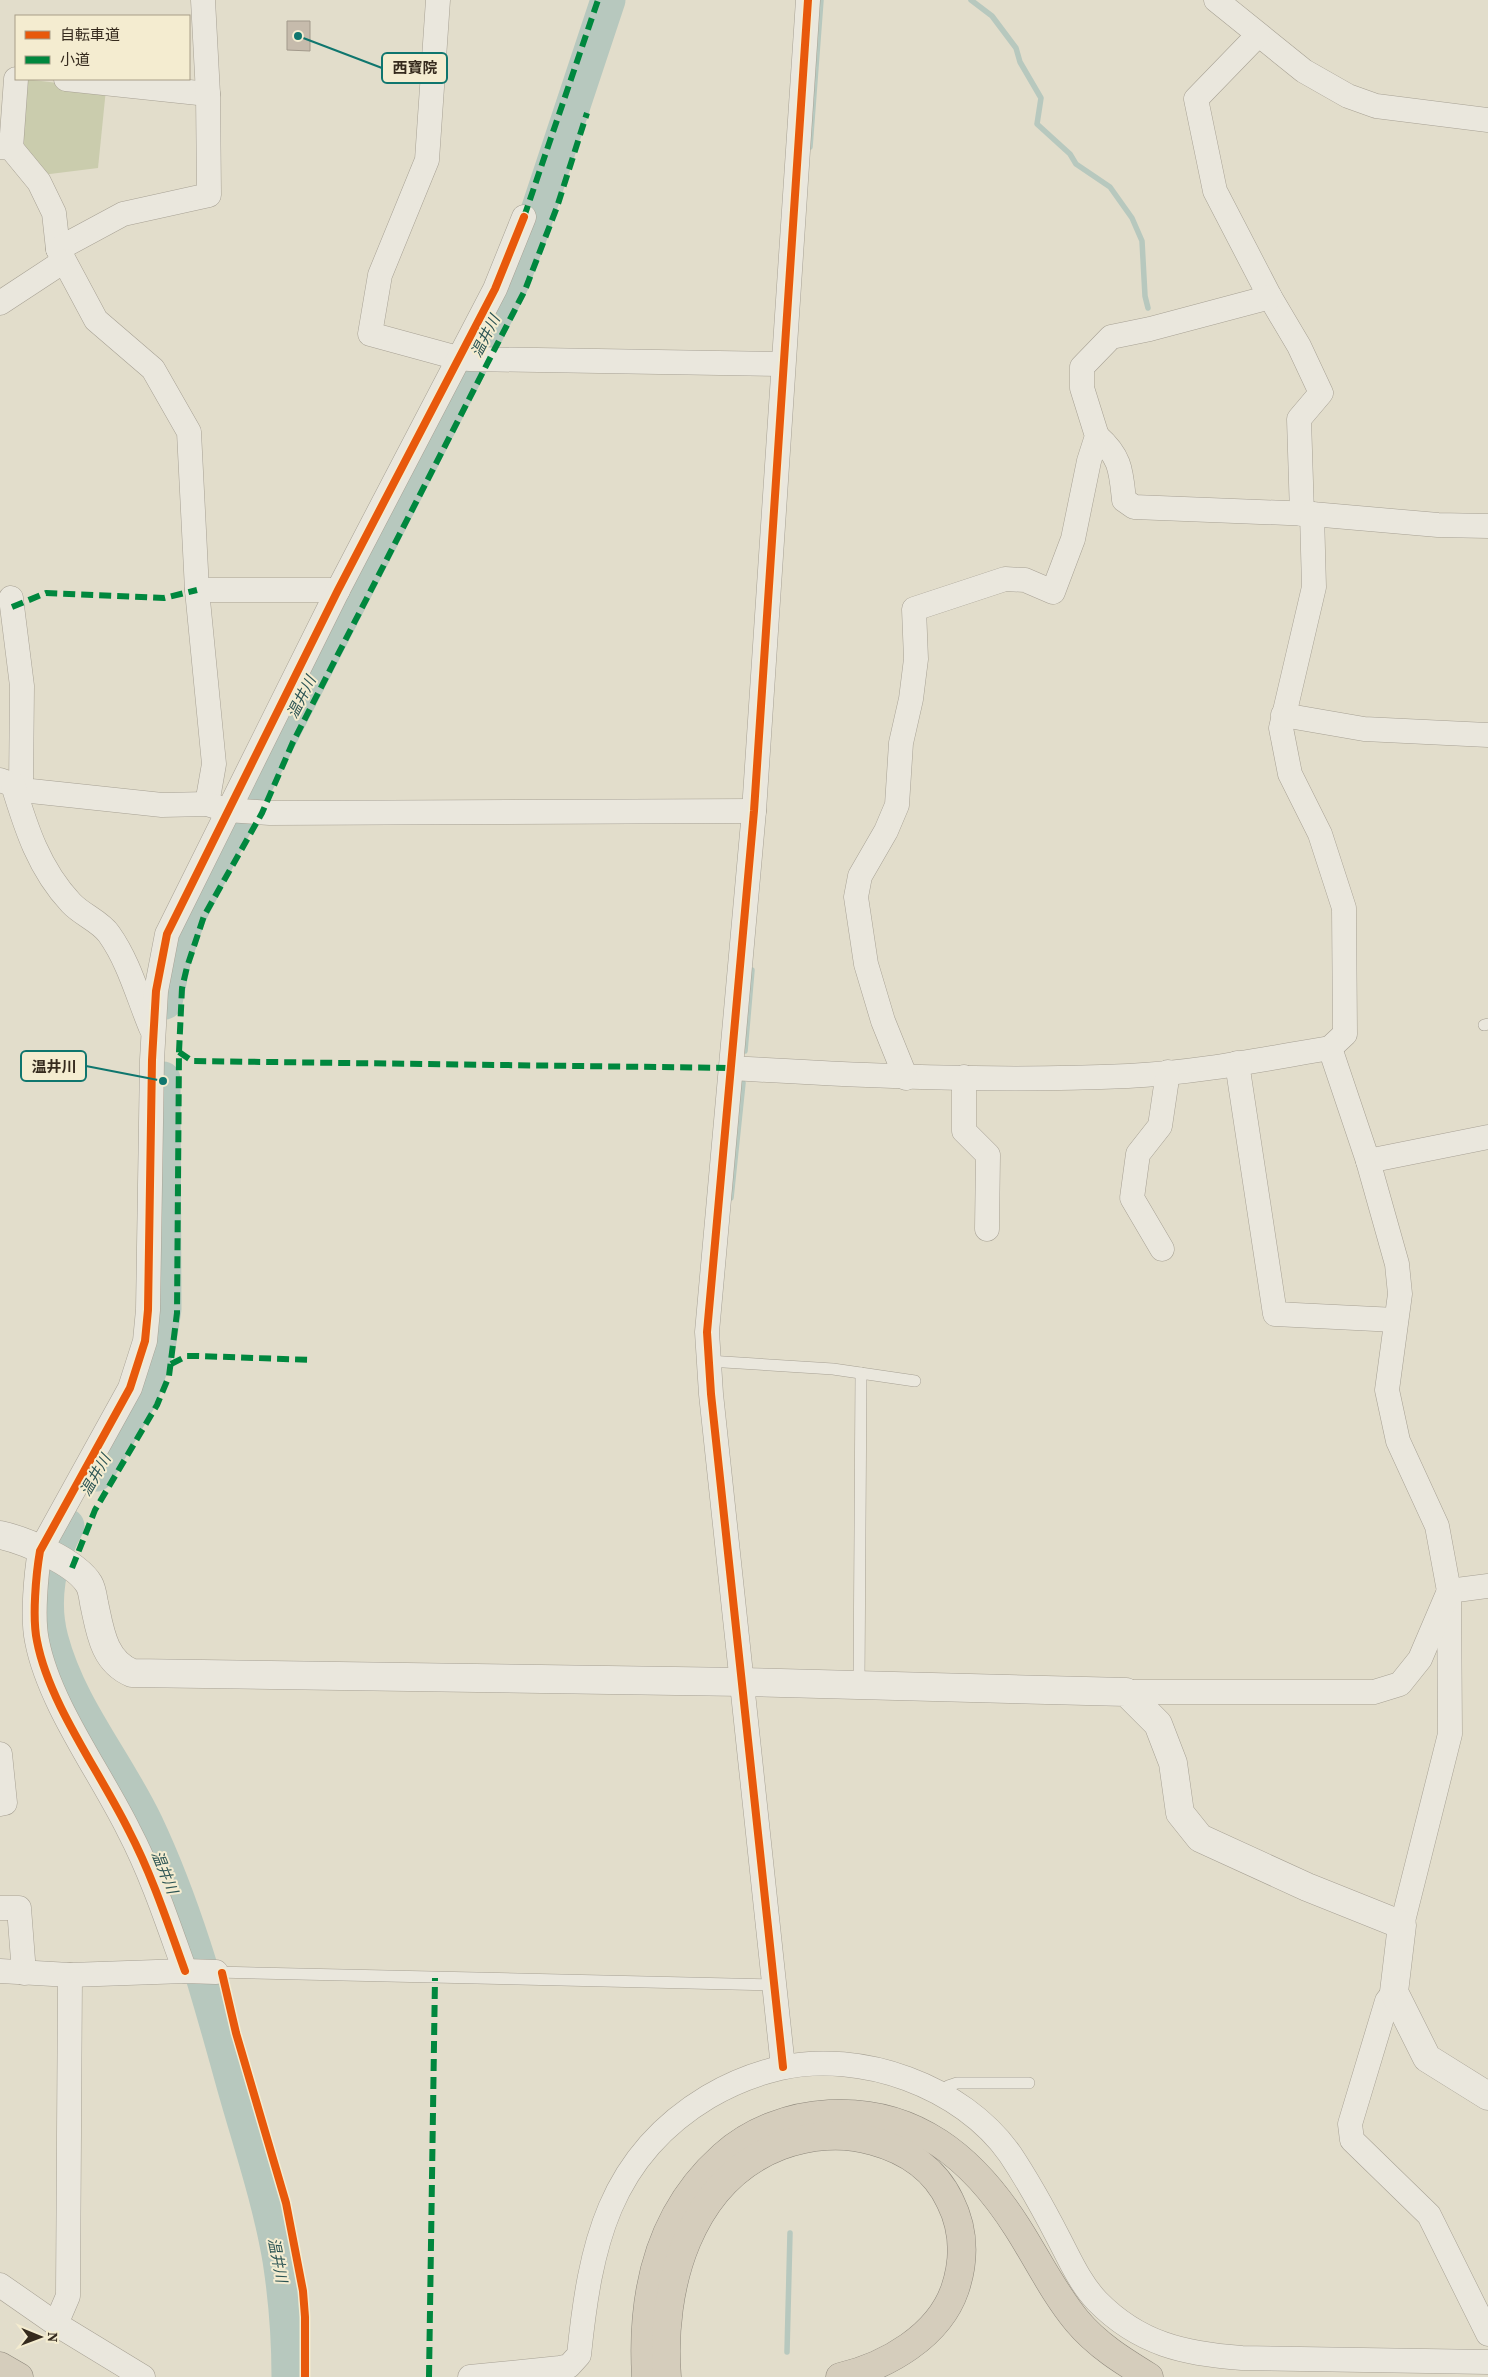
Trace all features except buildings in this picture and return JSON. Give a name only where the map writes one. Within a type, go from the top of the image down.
[{"type":"highway","points":[[656,2371],[646,2326],[656,2263],[665,2237],[691,2189],[708,2169],[748,2138],[790,2120],[814,2115],[838,2114],[884,2118],[908,2126],[931,2137],[969,2165],[1002,2204],[1077,2321],[1097,2342],[1149,2377]]},
{"type":"highway","points":[[656,2371],[673,2282],[690,2232],[711,2198],[732,2173],[749,2160],[797,2140],[836,2135],[864,2138],[892,2146],[915,2160],[934,2175],[944,2188],[955,2211],[962,2234],[962,2262],[957,2283],[950,2305],[933,2326],[900,2352],[862,2372],[840,2377]]},
{"type":"highway","points":[[0,2366],[19,2377]]},
{"type":"street","points":[[0,303],[61,255],[123,214],[209,195],[208,94],[203,0]]},
{"type":"street","points":[[438,0],[427,160],[380,275],[370,334],[458,358],[783,364]]},
{"type":"street","points":[[783,2067],[708,1361],[707,1332],[754,811],[808,0]]},
{"type":"street","points":[[1216,0],[1258,36],[1304,71],[1348,96],[1376,106],[1488,120]]},
{"type":"street","points":[[732,1068],[906,1078],[1129,1076],[1237,1063],[1330,1048],[1345,1034],[1344,908],[1320,834],[1290,774],[1281,728],[1314,587],[1299,419],[1321,393],[1299,346],[1270,297],[1214,191],[1196,99],[1258,36]]},
{"type":"street","points":[[0,75],[15,77]]},
{"type":"street","points":[[16,80],[5,148],[39,182],[54,213],[61,255],[96,320],[153,369],[189,432],[198,590],[214,764],[230,809]]},
{"type":"street","points":[[75,80],[208,94]]},
{"type":"street","points":[[189,1971],[130,1832],[46,1676],[36,1639],[37,1570],[52,1557],[130,1388],[146,1341],[153,1035],[156,991],[167,934],[338,590],[495,289],[524,217]]},
{"type":"street","points":[[1270,297],[1150,329],[1111,337],[1082,367],[1082,388],[1097,436],[1112,449],[1120,466],[1124,500],[1134,507],[1307,514],[1438,525],[1488,526]]},
{"type":"street","points":[[906,1078],[883,1021],[866,964],[856,897],[860,876],[886,831],[897,805],[901,743],[911,699],[916,659],[914,608],[1005,579],[1025,580],[1053,592],[1073,539],[1089,461],[1097,436]]},
{"type":"street","points":[[198,590],[338,590]]},
{"type":"street","points":[[8,604],[22,686],[11,784],[29,836],[48,875],[72,904],[108,932],[121,954],[153,1035]]},
{"type":"street","points":[[1283,715],[1364,729],[1488,735]]},
{"type":"street","points":[[11,784],[31,791],[162,805],[230,809],[754,811]]},
{"type":"street","points":[[1330,1048],[1368,1161],[1396,1264],[1400,1294],[1387,1390],[1398,1441],[1437,1526],[1449,1591],[1450,1734],[1402,1926],[1394,1992],[1387,2001],[1350,2124],[1352,2140],[1430,2214],[1488,2334]]},
{"type":"street","points":[[1237,1063],[1275,1314],[1396,1320]]},
{"type":"street","points":[[1162,1249],[1132,1198],[1138,1154],[1160,1126],[1168,1072]]},
{"type":"street","points":[[964,1077],[964,1131],[988,1155],[987,1230]]},
{"type":"street","points":[[1368,1161],[1488,1137]]},
{"type":"street","points":[[0,1535],[20,1540],[85,1578],[91,1586],[103,1643],[110,1657],[120,1668],[132,1673],[742,1682],[1126,1692],[1374,1692],[1400,1684],[1420,1659],[1449,1591]]},
{"type":"street","points":[[1449,1591],[1488,1586]]},
{"type":"street","points":[[1126,1692],[1158,1724],[1173,1762],[1180,1813],[1200,1838],[1308,1887],[1402,1926]]},
{"type":"street","points":[[0,1754],[5,1803],[0,1804]]},
{"type":"street","points":[[0,1908],[19,1908],[24,1973]]},
{"type":"street","points":[[0,1971],[70,1975],[189,1971],[216,1972]]},
{"type":"street","points":[[56,2324],[68,2296],[70,1975]]},
{"type":"street","points":[[1394,1992],[1427,2058],[1488,2096]]},
{"type":"street","points":[[470,2377],[560,2368],[574,2362],[579,2355],[584,2300],[597,2240],[619,2188],[634,2163],[669,2124],[694,2106],[723,2089],[760,2073],[783,2067],[819,2064],[850,2066],[882,2072],[943,2095],[986,2126],[1009,2153],[1038,2199],[1078,2274],[1095,2299],[1114,2316],[1152,2341],[1190,2352],[1242,2358],[1488,2362]]},
{"type":"street","points":[[0,2285],[56,2324],[142,2377]]},
{"type":"lane","points":[[708,1361],[833,1369],[914,1381]]},
{"type":"lane","points":[[859,1685],[861,1373]]},
{"type":"lane","points":[[216,1972],[773,1985]]},
{"type":"lane","points":[[943,2095],[948,2086],[957,2083],[1029,2083]]},
{"type":"green space","points":[[25,80],[106,89],[98,168],[42,175],[17,150]]},
{"type":"waterway","name":"温井川","points":[[165,1002],[174,958],[189,915],[510,287],[530,235],[608,0]]},
{"type":"waterway","points":[[810,147],[821,0]]},
{"type":"waterway","points":[[971,0],[992,16],[1016,48],[1020,62],[1041,98],[1037,124],[1070,154],[1076,164],[1110,187],[1132,218],[1142,241],[1145,296],[1148,308]]},
{"type":"waterway","points":[[745,1051],[752,970]]},
{"type":"waterway","name":"温井川","points":[[96,1474],[141,1396],[159,1341],[164,1309],[163,1079]]},
{"type":"waterway","points":[[731,1198],[743,1083]]},
{"type":"waterway","name":"温井川","points":[[67,1526],[55,1552],[48,1581],[47,1610],[51,1639],[69,1688],[146,1824],[173,1888],[196,1953],[276,2238],[288,2333],[289,2377]]},
{"type":"waterway","points":[[787,2352],[790,2233]]},
{"type":"marked path","points":[[524,217],[598,0]]},
{"type":"marked path","points":[[72,1568],[95,1510],[157,1405],[169,1376],[177,1313],[179,1052],[182,988],[204,916],[262,813],[293,742],[525,290],[557,207],[587,113]]},
{"type":"marked path","points":[[12,607],[46,593],[164,598],[197,590]]},
{"type":"marked path","points":[[179,1052],[192,1061],[732,1068]]},
{"type":"marked path","points":[[171,1364],[187,1356],[313,1360]]},
{"type":"marked path","points":[[429,2377],[435,1978]]},
{"type":"cycle path","points":[[783,2067],[711,1394],[707,1332],[754,811],[808,0]]},
{"type":"cycle path","points":[[185,1971],[145,1865],[117,1808],[64,1713],[43,1665],[37,1641],[35,1620],[36,1584],[40,1551],[130,1388],[145,1341],[148,1310],[152,1060],[156,991],[167,934],[338,590],[495,289],[524,217]]},
{"type":"cycle path","points":[[222,1973],[236,2033],[286,2203],[303,2291],[305,2377]]},
{"type":"place","name":"西寶院","points":[[298,36]]},
{"type":"place","name":"温井川","points":[[163,1081]]}]
